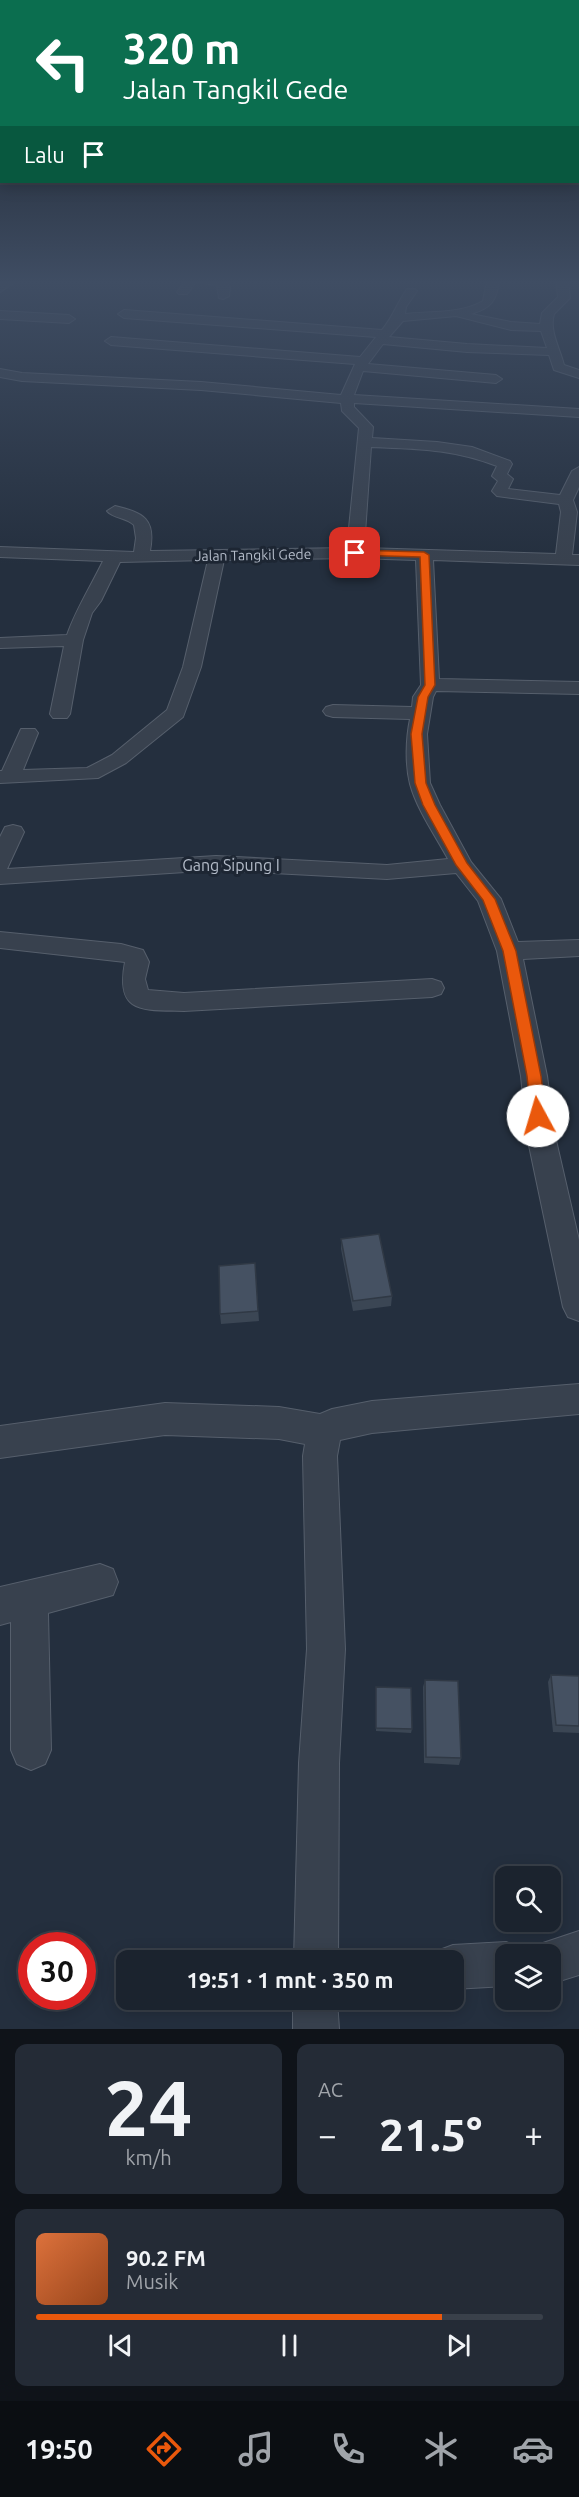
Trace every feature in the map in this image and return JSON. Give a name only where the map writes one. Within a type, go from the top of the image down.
[{"type":"street","points":[[15,375],[201,386],[346,399],[576,409]]},
{"type":"street","points":[[355,375],[347,389],[347,408],[370,424],[365,442],[355,553]]},
{"type":"street","points":[[490,375],[496,379]]},
{"type":"street","points":[[446,421],[451,404]]},
{"type":"street","points":[[365,442],[437,446],[472,451],[506,465],[499,476],[506,478],[502,493],[565,500]]},
{"type":"street","points":[[571,560],[569,512],[565,500],[579,471]]},
{"type":"street","points":[[115,511],[131,514],[144,526],[141,557]]},
{"type":"street","name":"Jalan Tangkil Gede","points":[[0,552],[114,557],[355,553],[571,560]]},
{"type":"street","points":[[28,733],[6,776],[91,774],[128,753],[176,713],[192,667],[217,555]]},
{"type":"street","points":[[424,555],[430,685],[423,697],[420,713],[417,757],[420,783],[429,805],[462,865],[489,899],[510,951],[534,1076],[541,1136],[579,1306]]},
{"type":"street","points":[[60,714],[74,640],[83,613],[92,601],[114,557]]},
{"type":"street","points":[[0,643],[74,640]]},
{"type":"street","points":[[430,685],[579,688]]},
{"type":"street","points":[[333,711],[420,713]]},
{"type":"street","points":[[0,864],[13,832]]},
{"type":"street","name":"Gang Sipung I","points":[[0,877],[216,863],[387,872],[462,865]]},
{"type":"street","points":[[0,940],[122,952],[134,956],[137,962],[133,979],[136,995],[150,1001],[184,1002],[432,988]]},
{"type":"street","points":[[510,951],[579,948]]},
{"type":"street","points":[[315,1950],[319,1763],[326,1649],[320,1456],[324,1431],[332,1425],[372,1416],[579,1399]]},
{"type":"street","points":[[0,1442],[165,1419],[279,1423],[324,1431]]},
{"type":"street","points":[[31,1750],[14,1604],[100,1582]]},
{"type":"street","points":[[561,1959],[579,1953]]},
{"type":"street","points":[[464,1966],[495,1965]]},
{"type":"street","points":[[315,2010],[316,2029]]},
{"type":"building","points":[[379,1234],[392,1296],[353,1301],[341,1239]]},
{"type":"building","points":[[255,1263],[258,1311],[220,1314],[219,1266]]},
{"type":"building","points":[[551,1675],[579,1676],[579,1726],[556,1725]]},
{"type":"building","points":[[425,1680],[458,1681],[461,1758],[426,1757]]},
{"type":"building","points":[[376,1687],[411,1688],[412,1729],[376,1728]]},
{"type":"route","points":[[355,553],[424,555],[430,685],[423,697],[417,734],[420,783],[429,805],[462,865],[489,899],[510,951],[534,1076],[538,1116]]}]
